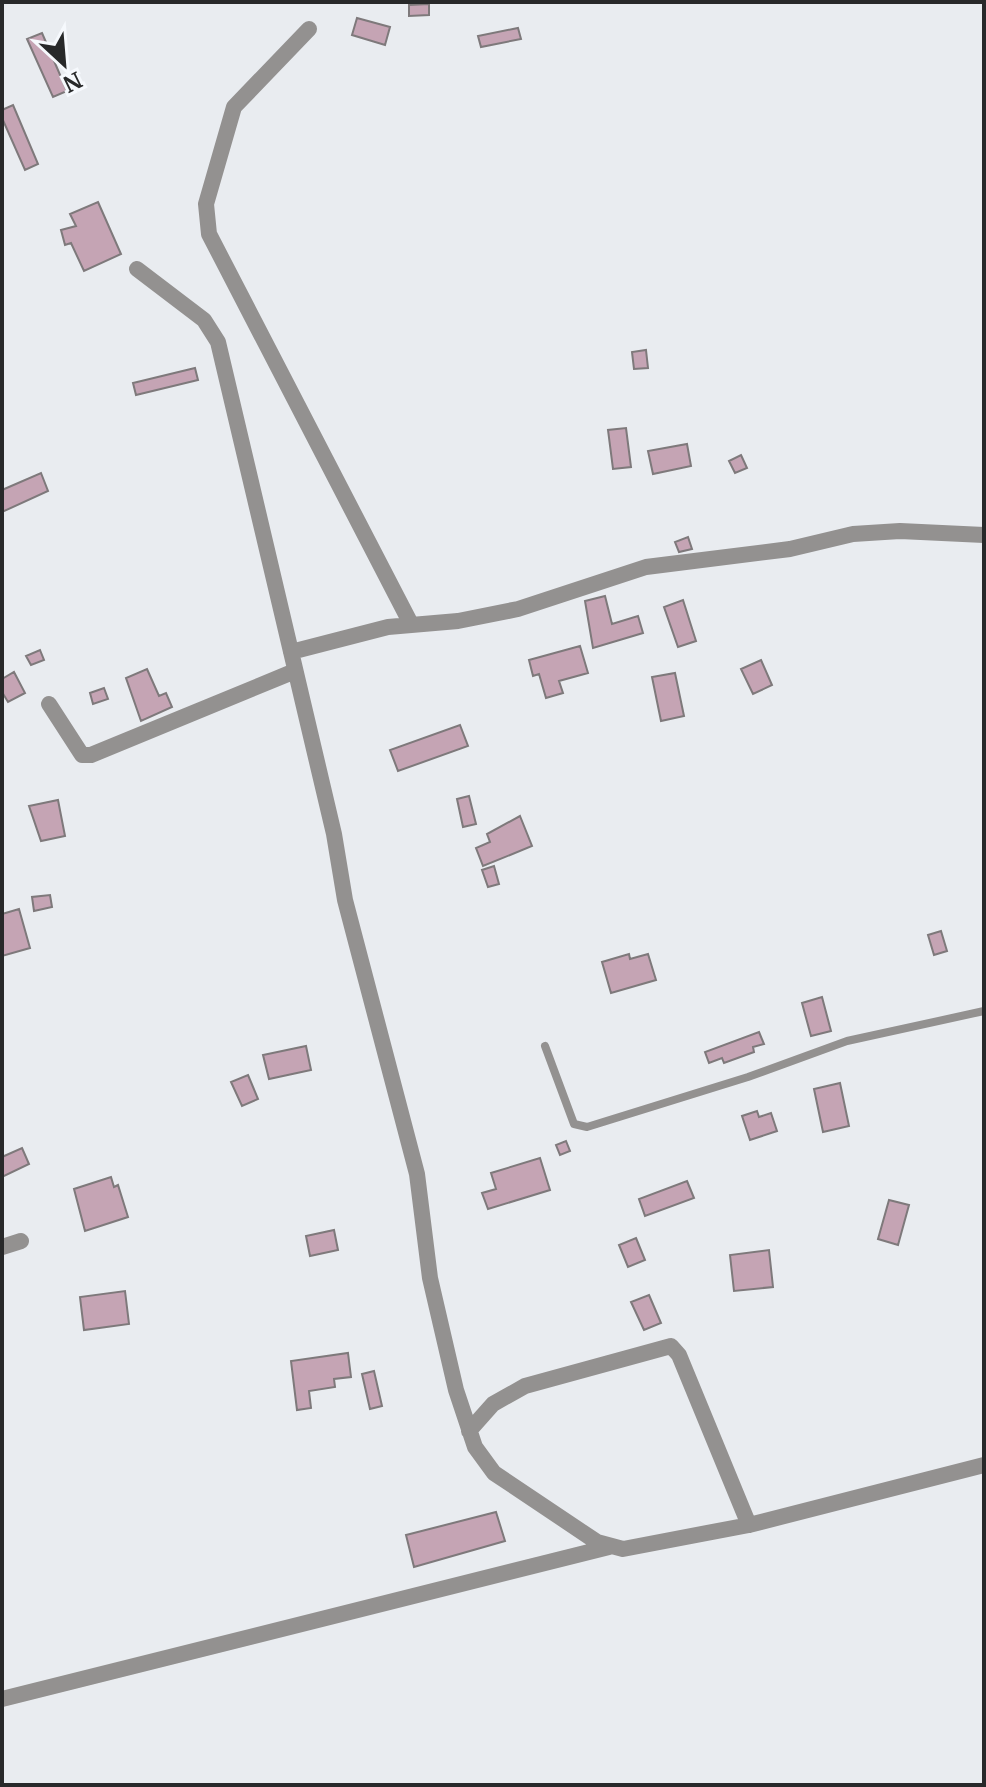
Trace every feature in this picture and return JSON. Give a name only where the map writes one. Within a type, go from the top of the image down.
[{"type":"street","points":[[309,29],[234,107],[206,204],[209,234],[411,624]]},
{"type":"street","points":[[137,269],[204,320],[218,342],[334,834],[345,900],[417,1174],[430,1278],[469,1431],[484,1461],[509,1486],[609,1547]]},
{"type":"street","points":[[291,652],[411,624],[458,621],[506,612],[646,567],[790,549],[853,534],[900,531],[984,535]]},
{"type":"street","points":[[49,704],[75,749],[82,755],[91,755],[295,671]]},
{"type":"street","points":[[2,1247],[21,1241]]},
{"type":"street","points":[[469,1431],[493,1404],[525,1386],[671,1346],[679,1355],[749,1525]]},
{"type":"street","points":[[2,1699],[609,1547],[647,1545],[749,1525],[984,1465]]},
{"type":"lane","points":[[545,1046],[574,1124],[587,1127],[748,1077],[847,1041],[984,1011]]},
{"type":"building","points":[[429,4],[429,15],[409,16],[409,5]]},
{"type":"building","points":[[357,18],[390,27],[385,45],[352,35]]},
{"type":"building","points":[[518,28],[521,39],[481,47],[478,36]]},
{"type":"building","points":[[42,33],[67,91],[53,97],[27,39]]},
{"type":"building","points":[[13,105],[38,164],[25,170],[2,118],[2,110]]},
{"type":"building","points":[[98,202],[121,254],[84,271],[71,243],[65,245],[61,230],[76,226],[70,214]]},
{"type":"building","points":[[646,350],[648,368],[634,369],[632,352]]},
{"type":"building","points":[[195,368],[198,380],[136,395],[133,383]]},
{"type":"building","points":[[626,428],[631,467],[613,469],[608,430]]},
{"type":"building","points":[[687,444],[691,466],[653,474],[648,451]]},
{"type":"building","points":[[741,455],[747,468],[735,473],[729,461]]},
{"type":"building","points":[[41,473],[48,491],[2,512],[2,490]]},
{"type":"building","points":[[688,537],[692,549],[679,552],[675,542]]},
{"type":"building","points":[[605,596],[612,624],[638,616],[643,633],[593,648],[585,601]]},
{"type":"building","points":[[683,600],[696,641],[678,647],[664,607]]},
{"type":"building","points":[[580,646],[588,673],[559,681],[563,693],[546,698],[539,674],[533,676],[529,660]]},
{"type":"building","points":[[40,650],[44,660],[31,665],[26,656]]},
{"type":"building","points":[[761,660],[772,685],[753,694],[741,669]]},
{"type":"building","points":[[147,669],[159,696],[166,693],[172,707],[141,721],[126,678]]},
{"type":"building","points":[[14,672],[25,693],[8,702],[2,692],[2,679]]},
{"type":"building","points":[[675,673],[684,716],[661,721],[652,677]]},
{"type":"building","points":[[104,688],[108,699],[93,704],[90,693]]},
{"type":"building","points":[[460,725],[468,746],[398,771],[390,750]]},
{"type":"building","points":[[469,796],[476,824],[463,827],[457,799]]},
{"type":"building","points":[[58,800],[65,836],[41,841],[29,806]]},
{"type":"building","points":[[520,816],[532,846],[483,866],[476,848],[490,842],[487,834]]},
{"type":"building","points":[[494,866],[499,884],[488,887],[482,870]]},
{"type":"building","points":[[50,895],[52,907],[34,911],[32,897]]},
{"type":"building","points":[[19,909],[30,948],[2,956],[2,914]]},
{"type":"building","points":[[941,931],[947,951],[934,955],[928,935]]},
{"type":"building","points":[[629,954],[630,959],[648,954],[656,980],[611,993],[602,962]]},
{"type":"building","points":[[822,997],[831,1031],[811,1036],[802,1003]]},
{"type":"building","points":[[759,1032],[764,1044],[753,1047],[754,1052],[724,1063],[722,1058],[709,1063],[705,1052]]},
{"type":"building","points":[[306,1046],[311,1070],[269,1079],[263,1055]]},
{"type":"building","points":[[248,1075],[258,1099],[242,1106],[231,1082]]},
{"type":"building","points":[[840,1083],[849,1126],[823,1132],[814,1089]]},
{"type":"building","points":[[757,1111],[759,1117],[771,1113],[777,1131],[750,1140],[742,1116]]},
{"type":"building","points":[[566,1141],[570,1151],[560,1155],[556,1145]]},
{"type":"building","points":[[22,1148],[29,1164],[2,1177],[2,1157]]},
{"type":"building","points":[[540,1158],[550,1190],[488,1209],[482,1193],[496,1189],[491,1173]]},
{"type":"building","points":[[111,1177],[114,1187],[118,1185],[128,1217],[85,1231],[74,1189]]},
{"type":"building","points":[[687,1181],[694,1198],[645,1216],[639,1199]]},
{"type":"building","points":[[889,1200],[909,1205],[898,1245],[878,1239]]},
{"type":"building","points":[[334,1230],[338,1250],[310,1256],[306,1236]]},
{"type":"building","points":[[636,1238],[645,1260],[628,1267],[619,1245]]},
{"type":"building","points":[[769,1250],[773,1287],[734,1291],[730,1255]]},
{"type":"building","points":[[125,1291],[129,1324],[84,1330],[80,1297]]},
{"type":"building","points":[[649,1295],[661,1323],[644,1330],[631,1302]]},
{"type":"building","points":[[348,1353],[351,1377],[334,1379],[335,1387],[309,1391],[311,1408],[297,1410],[291,1361]]},
{"type":"building","points":[[374,1371],[382,1406],[370,1409],[362,1374]]},
{"type":"building","points":[[496,1512],[505,1541],[414,1567],[406,1535]]}]
